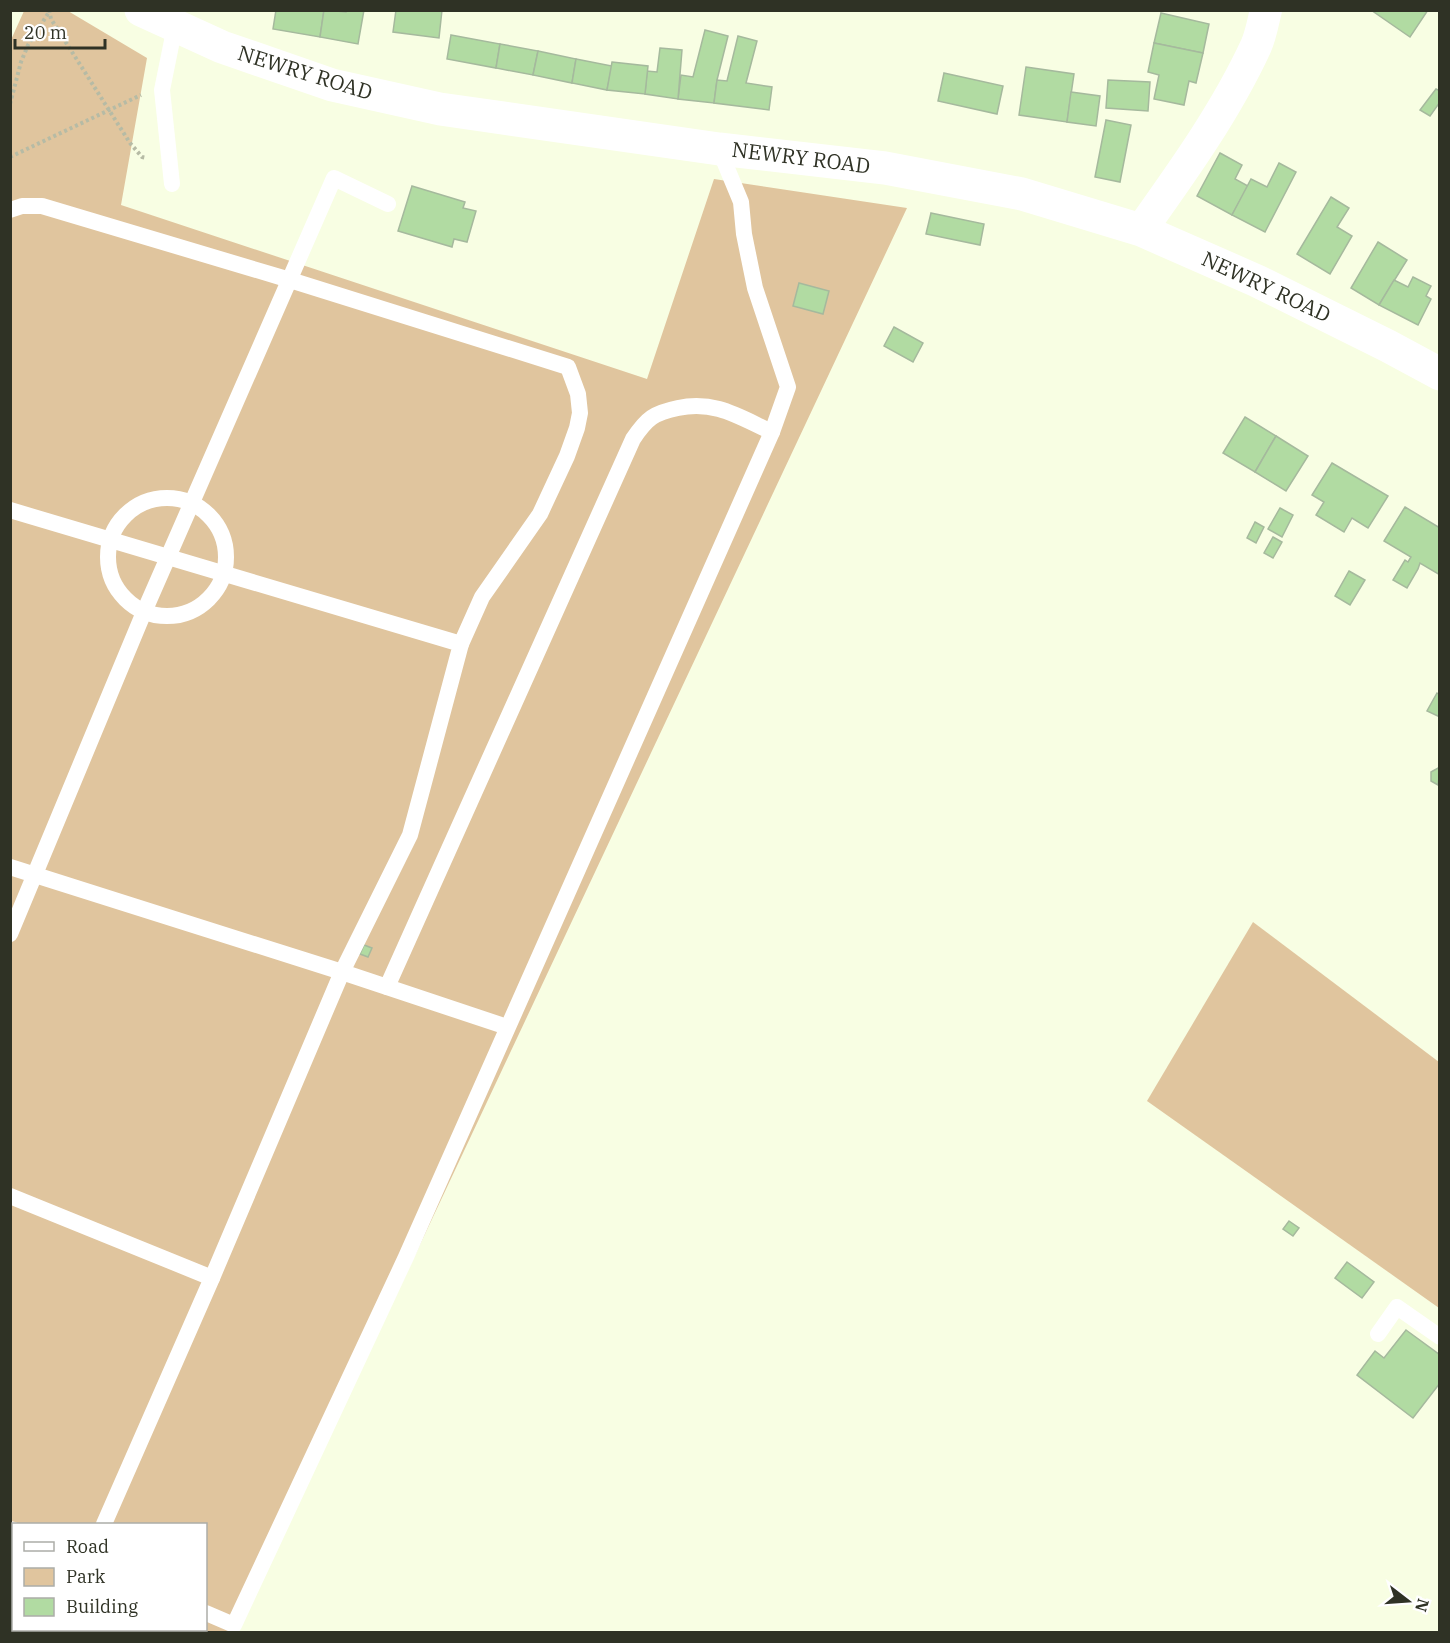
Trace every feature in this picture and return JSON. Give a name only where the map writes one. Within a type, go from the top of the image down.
[{"type":"main road","name":"NEWRY ROAD","points":[[141,10],[222,47],[332,85],[440,109],[719,149],[885,168],[1022,195],[1142,230],[1257,281],[1440,374]]},
{"type":"street","points":[[1142,230],[1187,166],[1226,101],[1257,44],[1266,10]]},
{"type":"lane","points":[[172,184],[162,90],[175,26]]},
{"type":"lane","points":[[207,1613],[234,1625],[406,1257],[772,432],[788,387],[755,288],[744,234],[741,202],[719,149]]},
{"type":"lane","points":[[10,934],[168,556],[334,178],[388,204]]},
{"type":"lane","points":[[10,210],[22,206],[42,206],[290,280],[568,367],[578,394],[580,413],[578,428],[567,456],[540,514],[482,597],[461,644],[410,836],[342,972],[213,1278],[104,1523]]},
{"type":"lane","points":[[387,987],[633,439],[645,421],[661,411],[701,405],[723,409],[772,432]]},
{"type":"lane","points":[[158,499],[174,499],[191,503],[217,524],[224,540],[227,556],[224,572],[218,588],[207,602],[193,611],[177,616],[160,616],[144,612],[129,603],[118,591],[111,575],[108,559],[111,541],[117,526],[128,513],[142,504],[158,499]]},
{"type":"lane","points":[[10,510],[461,644]]},
{"type":"lane","points":[[10,867],[507,1027]]},
{"type":"lane","points":[[10,1196],[213,1278]]},
{"type":"lane","points":[[1378,1334],[1397,1307],[1440,1337]]},
{"type":"path","points":[[10,104],[25,54],[49,11]]},
{"type":"path","points":[[49,11],[51,20],[130,143],[142,157],[170,165]]},
{"type":"path","points":[[10,156],[139,96],[162,90]]},
{"type":"green space","points":[[24,11],[68,11],[147,58],[121,205],[647,379],[714,179],[907,208],[238,1632],[11,1632],[10,42]]},
{"type":"green space","points":[[1253,922],[1439,1062],[1439,1308],[1147,1101]]},
{"type":"building","points":[[276,10],[324,10],[320,37],[273,29]]},
{"type":"building","points":[[324,10],[346,12],[346,10],[364,10],[358,44],[320,37]]},
{"type":"building","points":[[396,10],[442,10],[439,38],[393,32]]},
{"type":"building","points":[[1371,10],[1428,10],[1410,37]]},
{"type":"building","points":[[1161,13],[1209,24],[1203,53],[1154,43]]},
{"type":"building","points":[[705,30],[728,36],[714,103],[678,99],[681,75],[693,77]]},
{"type":"building","points":[[451,35],[500,44],[496,68],[447,59]]},
{"type":"building","points":[[738,36],[757,41],[746,83],[772,87],[769,110],[714,103],[717,80],[727,81]]},
{"type":"building","points":[[1154,43],[1203,53],[1196,83],[1189,81],[1184,105],[1154,99],[1159,75],[1148,72]]},
{"type":"building","points":[[500,44],[538,51],[533,75],[496,68]]},
{"type":"building","points":[[660,48],[682,50],[678,99],[645,94],[647,71],[657,72]]},
{"type":"building","points":[[538,51],[576,59],[572,83],[533,75]]},
{"type":"building","points":[[576,59],[612,66],[607,90],[572,83]]},
{"type":"building","points":[[612,62],[648,66],[645,94],[607,90]]},
{"type":"building","points":[[1026,67],[1074,74],[1067,122],[1019,115]]},
{"type":"building","points":[[944,73],[1003,86],[997,114],[938,101]]},
{"type":"building","points":[[1108,80],[1150,82],[1148,111],[1106,108]]},
{"type":"building","points":[[1436,89],[1440,91],[1440,102],[1430,116],[1420,110]]},
{"type":"building","points":[[1071,92],[1100,96],[1096,126],[1067,122]]},
{"type":"building","points":[[1106,120],[1131,125],[1120,182],[1095,177]]},
{"type":"building","points":[[1220,153],[1242,165],[1235,179],[1248,186],[1232,215],[1197,196]]},
{"type":"building","points":[[1279,163],[1296,172],[1265,232],[1232,215],[1251,179],[1267,187]]},
{"type":"building","points":[[412,186],[465,202],[463,208],[476,211],[467,242],[454,239],[452,247],[398,231]]},
{"type":"building","points":[[1331,197],[1349,208],[1337,227],[1352,236],[1330,274],[1297,254]]},
{"type":"building","points":[[931,213],[984,224],[980,245],[926,234]]},
{"type":"building","points":[[1378,242],[1407,260],[1379,305],[1351,288]]},
{"type":"building","points":[[1413,277],[1431,286],[1426,296],[1431,299],[1418,325],[1379,305],[1394,280],[1408,287]]},
{"type":"building","points":[[799,283],[829,291],[823,314],[793,306]]},
{"type":"building","points":[[894,327],[923,343],[913,362],[884,346]]},
{"type":"building","points":[[1245,417],[1276,436],[1255,472],[1223,453]]},
{"type":"building","points":[[1276,436],[1308,456],[1286,491],[1255,472]]},
{"type":"building","points":[[1332,463],[1388,496],[1368,528],[1352,518],[1344,532],[1316,515],[1324,502],[1312,495]]},
{"type":"building","points":[[1405,507],[1440,528],[1440,575],[1420,563],[1407,588],[1393,580],[1405,560],[1408,562],[1411,557],[1384,541]]},
{"type":"building","points":[[1280,508],[1293,515],[1282,537],[1268,529]]},
{"type":"building","points":[[1255,522],[1264,527],[1256,543],[1247,538]]},
{"type":"building","points":[[1273,537],[1282,542],[1273,558],[1264,553]]},
{"type":"building","points":[[1349,571],[1365,580],[1350,605],[1335,596]]},
{"type":"building","points":[[1437,693],[1440,695],[1440,717],[1427,711]]},
{"type":"building","points":[[1440,769],[1438,785],[1431,781],[1431,772]]},
{"type":"building","points":[[364,945],[372,948],[368,957],[360,954]]},
{"type":"building","points":[[1289,1221],[1299,1228],[1293,1236],[1283,1229]]},
{"type":"building","points":[[1347,1262],[1374,1282],[1362,1298],[1335,1278]]},
{"type":"building","points":[[1406,1330],[1440,1355],[1440,1383],[1413,1418],[1357,1375],[1375,1351],[1384,1358]]}]
